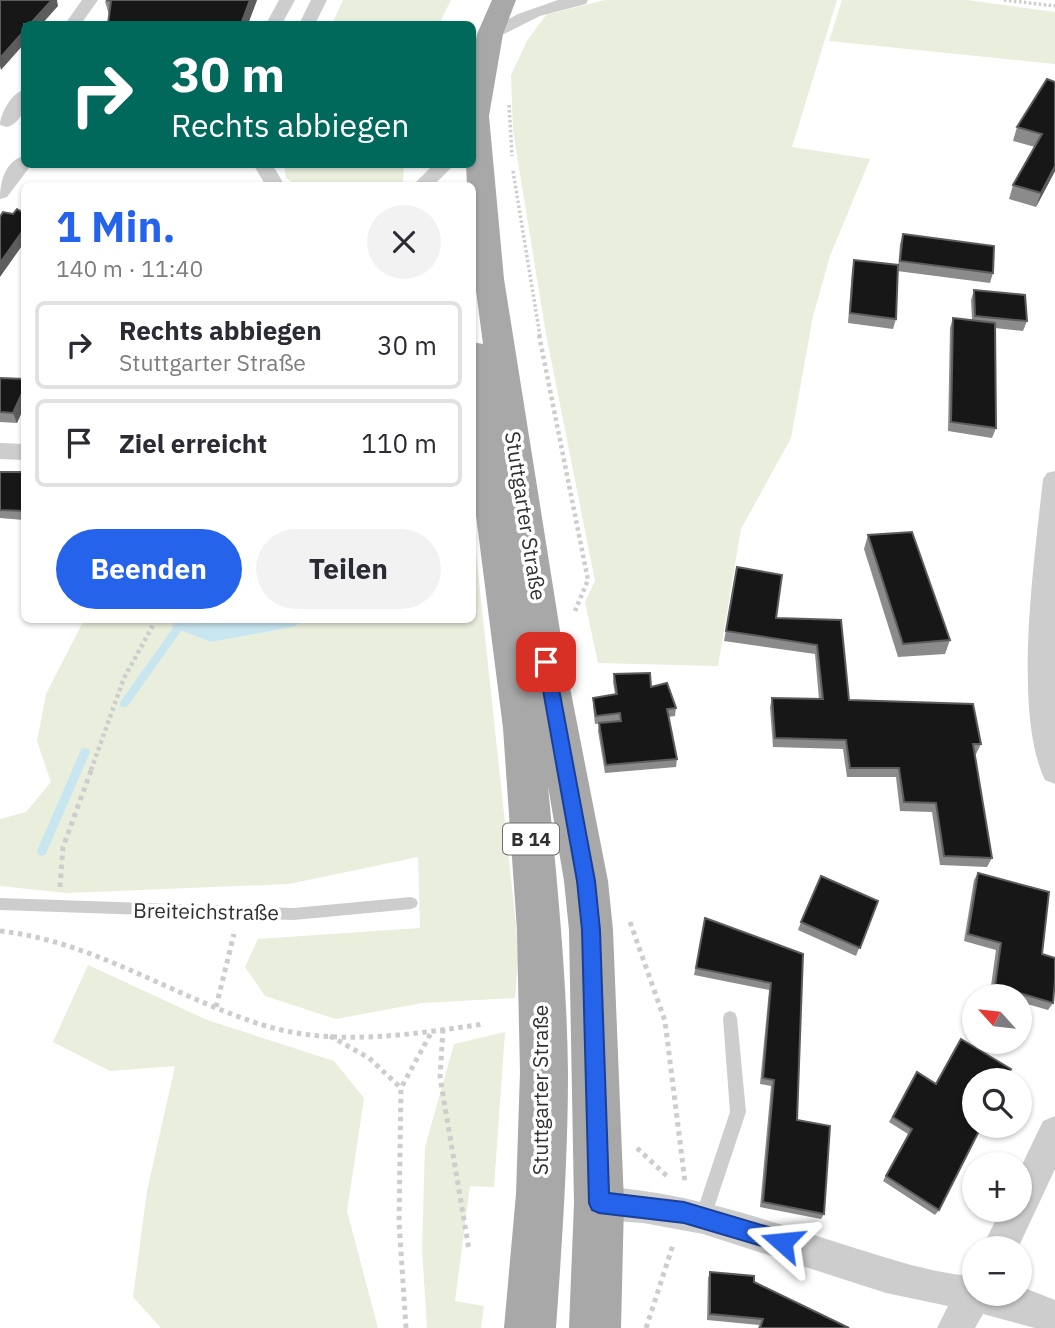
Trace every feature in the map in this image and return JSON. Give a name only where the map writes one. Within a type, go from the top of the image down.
[{"type":"main road","name":"Stuttgarter Straße","points":[[488,18],[476,116],[489,279],[546,662],[586,881],[591,930],[599,1203],[595,1328]]},
{"type":"main road","name":"Stuttgarter Straße","points":[[476,382],[523,729],[539,930],[543,1126],[541,1194],[530,1328]]},
{"type":"street","points":[[75,21],[90,0]]},
{"type":"street","points":[[276,21],[287,0]]},
{"type":"street","points":[[308,21],[318,0]]},
{"type":"street","points":[[488,18],[527,13],[547,1],[580,0]]},
{"type":"street","points":[[10,121],[21,101]]},
{"type":"street","points":[[0,193],[21,166]]},
{"type":"street","points":[[426,182],[441,168]]},
{"type":"street","points":[[0,452],[21,452]]},
{"type":"street","points":[[1054,766],[1043,717],[1039,649],[1055,479]]},
{"type":"street","points":[[1032,1182],[1055,1133]]},
{"type":"street","points":[[599,1203],[691,1207],[886,1275],[962,1291]]},
{"type":"street","points":[[955,1328],[968,1306]]},
{"type":"street","points":[[1025,1306],[1055,1318]]},
{"type":"lane","name":"Breiteichstraße","points":[[0,904],[294,914],[411,903]]},
{"type":"lane","points":[[691,1207],[738,1112],[730,1017]]},
{"type":"path","points":[[1004,0],[1055,6]]},
{"type":"path","points":[[509,100],[512,166],[542,357],[588,580],[571,619]]},
{"type":"path","points":[[58,908],[63,847],[124,678],[154,623]]},
{"type":"path","points":[[625,912],[640,946],[665,1021],[691,1207],[646,1328]]},
{"type":"path","points":[[216,1007],[240,913]]},
{"type":"path","points":[[0,931],[35,937],[114,964],[269,1027],[329,1035],[432,1032],[484,1024]]},
{"type":"path","points":[[443,1030],[440,1077],[470,1250]]},
{"type":"path","points":[[406,1328],[399,1222],[401,1088],[432,1032]]},
{"type":"path","points":[[329,1035],[369,1058],[401,1088]]},
{"type":"green space","points":[[343,0],[451,0],[440,21],[333,21]]},
{"type":"green space","points":[[605,0],[837,0],[792,147],[870,159],[830,256],[813,316],[791,438],[741,529],[718,666],[598,663],[585,602],[595,581],[546,334],[513,131],[511,75],[527,41],[546,15]]},
{"type":"green space","points":[[842,0],[967,0],[1055,12],[1055,64],[829,41]]},
{"type":"green space","points":[[284,168],[404,168],[401,182],[292,182],[286,178]]},
{"type":"green space","points":[[476,553],[519,953],[515,998],[422,1003],[336,1019],[265,996],[245,967],[258,939],[420,928],[418,857],[289,884],[67,893],[0,886],[0,819],[26,812],[51,782],[37,741],[46,694],[82,623],[175,623],[173,627],[211,642],[293,627],[301,623],[476,623]]},
{"type":"green space","points":[[88,965],[207,1020],[334,1061],[364,1098],[347,1211],[378,1328],[161,1328],[133,1297],[147,1191],[175,1066],[110,1071],[53,1042]]},
{"type":"green space","points":[[505,1032],[494,1187],[470,1186],[455,1301],[484,1306],[481,1328],[427,1328],[422,1249],[425,1147],[454,1044]]},
{"type":"water","points":[[174,623],[301,623],[293,627],[211,642],[172,627]]},
{"type":"building","points":[[0,0],[52,0],[33,21],[21,21],[21,34],[0,58]]},
{"type":"building","points":[[106,0],[250,0],[242,21],[108,21],[111,1]]},
{"type":"building","points":[[1047,79],[1055,82],[1055,166],[1041,193],[1013,185],[1042,134],[1017,127]]},
{"type":"building","points":[[17,209],[21,211],[21,233],[0,263],[0,217],[3,212],[13,214]]},
{"type":"building","points":[[903,234],[994,246],[993,273],[900,261]]},
{"type":"building","points":[[854,260],[898,265],[896,319],[850,313]]},
{"type":"building","points":[[974,290],[1025,295],[1027,321],[975,316]]},
{"type":"building","points":[[953,318],[995,323],[996,428],[951,422]]},
{"type":"building","points":[[0,378],[21,379],[21,396],[13,413],[0,412]]},
{"type":"building","points":[[0,472],[21,472],[21,511],[0,510]]},
{"type":"building","points":[[912,532],[950,640],[903,644],[868,535]]},
{"type":"building","points":[[737,567],[782,575],[776,618],[841,620],[849,700],[973,704],[981,744],[973,744],[992,858],[944,856],[936,803],[904,802],[899,768],[850,768],[846,740],[775,738],[772,698],[823,699],[817,645],[726,631]]},
{"type":"building","points":[[650,673],[651,687],[667,683],[676,708],[667,709],[677,759],[606,765],[599,723],[621,721],[620,713],[596,716],[593,698],[617,694],[614,674]]},
{"type":"building","points":[[978,873],[1049,892],[1042,954],[1055,958],[1053,1003],[1032,997],[1032,984],[995,984],[1001,943],[968,934]]},
{"type":"building","points":[[821,876],[878,901],[860,948],[801,922]]},
{"type":"building","points":[[705,918],[803,954],[797,1120],[830,1126],[824,1214],[763,1202],[774,1080],[763,1078],[771,983],[696,968]]},
{"type":"building","points":[[961,1039],[962,1054],[986,1054],[1009,1068],[962,1068],[962,1138],[975,1138],[968,1152],[962,1152],[962,1165],[939,1210],[886,1176],[912,1129],[893,1117],[917,1072],[936,1084]]},
{"type":"building","points":[[710,1272],[754,1276],[754,1282],[849,1328],[760,1328],[763,1319],[710,1314]]},
{"type":"waterway","points":[[124,704],[178,628]]},
{"type":"waterway","points":[[42,851],[85,752]]},
{"type":"route","points":[[546,662],[586,881],[591,930],[599,1203],[684,1212],[782,1242]]}]
